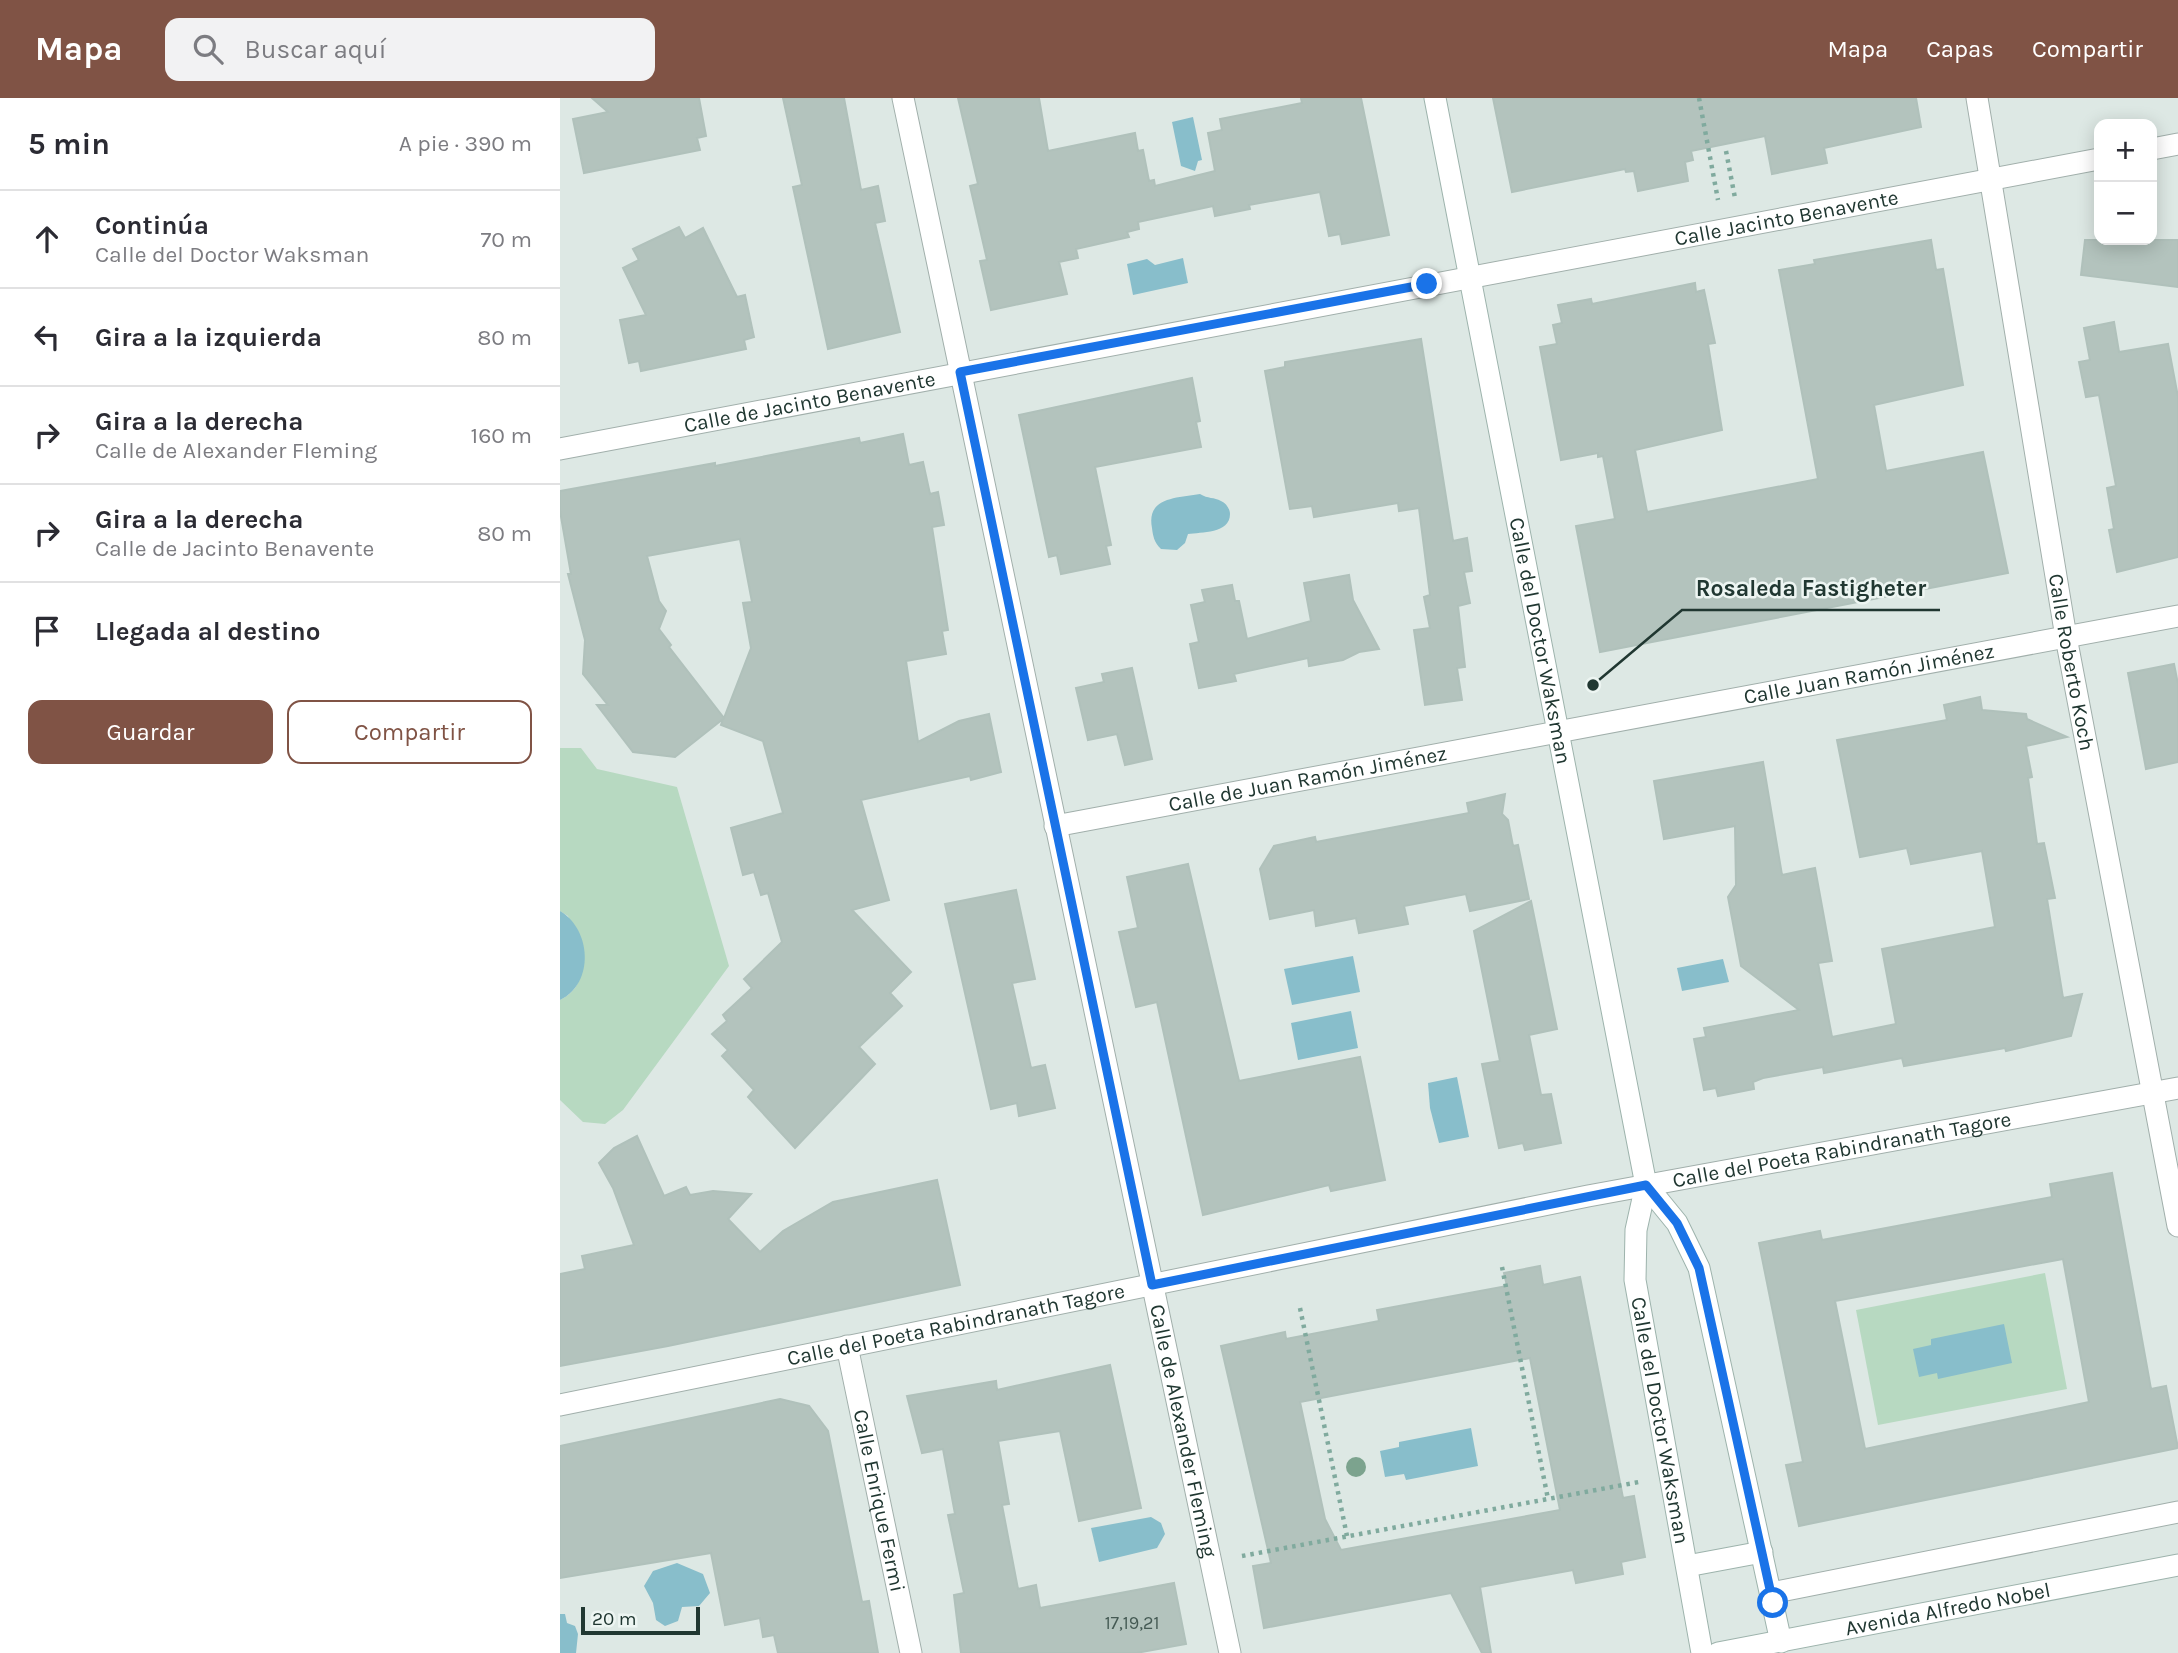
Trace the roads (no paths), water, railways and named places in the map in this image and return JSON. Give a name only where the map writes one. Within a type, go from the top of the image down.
[{"type":"street","name":"Calle de Alexander Fleming","points":[[903,98],[1230,1653]]},
{"type":"street","name":"Calle del Doctor Waksman","points":[[1435,98],[1646,1185],[1636,1230],[1635,1280],[1702,1653]]},
{"type":"street","name":"Calle Roberto Koch","points":[[1977,98],[2066,637],[2178,1226]]},
{"type":"street","points":[[2157,148],[2178,144]]},
{"type":"street","name":"Calle Jacinto Benavente","points":[[1471,276],[2094,160]]},
{"type":"street","name":"Calle de Jacinto Benavente","points":[[560,449],[1471,276]]},
{"type":"street","name":"Calle Juan Ramón Jiménez","points":[[1559,732],[2178,616]]},
{"type":"street","name":"Calle de Juan Ramón Jiménez","points":[[1055,826],[1559,732]]},
{"type":"street","name":"Calle del Poeta Rabindranath Tagore","points":[[560,1405],[1646,1185],[2178,1088]]},
{"type":"street","name":"Calle del Doctor Waksman","points":[[1646,1185],[1677,1223],[1699,1268],[1781,1642]]},
{"type":"street","name":"Calle Enrique Fermi","points":[[848,1346],[911,1653]]},
{"type":"street","points":[[1771,1593],[2178,1512]]},
{"type":"street","points":[[1687,1566],[1762,1552]]},
{"type":"street","name":"Avenida Alfredo Nobel","points":[[1718,1653],[2178,1565]]},
{"type":"water","points":[[1193,117],[1202,160],[1198,161],[1195,171],[1181,166],[1172,122]]},
{"type":"water","points":[[1183,258],[1188,283],[1133,295],[1127,264],[1147,259],[1155,265]]},
{"type":"water","points":[[1200,494],[1225,503],[1230,512],[1229,521],[1214,531],[1188,534],[1185,543],[1177,550],[1161,549],[1153,534],[1151,518],[1154,510],[1173,498]]},
{"type":"water","points":[[560,911],[578,930],[585,956],[579,981],[571,992],[560,1000]]},
{"type":"water","points":[[1353,956],[1360,992],[1292,1005],[1284,969]]},
{"type":"water","points":[[1723,959],[1729,982],[1682,991],[1677,968]]},
{"type":"water","points":[[1351,1011],[1358,1048],[1298,1060],[1291,1023]]},
{"type":"water","points":[[1457,1077],[1469,1137],[1439,1143],[1430,1108],[1428,1083]]},
{"type":"water","points":[[2004,1324],[2012,1363],[1938,1379],[1937,1373],[1919,1377],[1913,1349],[1931,1345],[1931,1339]]},
{"type":"water","points":[[1471,1428],[1478,1466],[1406,1480],[1404,1474],[1385,1477],[1380,1451],[1399,1447],[1399,1442]]},
{"type":"water","points":[[1151,1517],[1161,1523],[1165,1534],[1157,1548],[1099,1562],[1091,1528]]},
{"type":"water","points":[[677,1563],[703,1574],[710,1593],[699,1606],[682,1607],[678,1621],[665,1626],[656,1620],[653,1603],[644,1586],[653,1571]]},
{"type":"water","points":[[560,1614],[565,1614],[567,1623],[575,1626],[578,1634],[576,1653],[560,1653]]},
{"type":"place","name":"Rosaleda Fastigheter","points":[[1593,685]]}]
